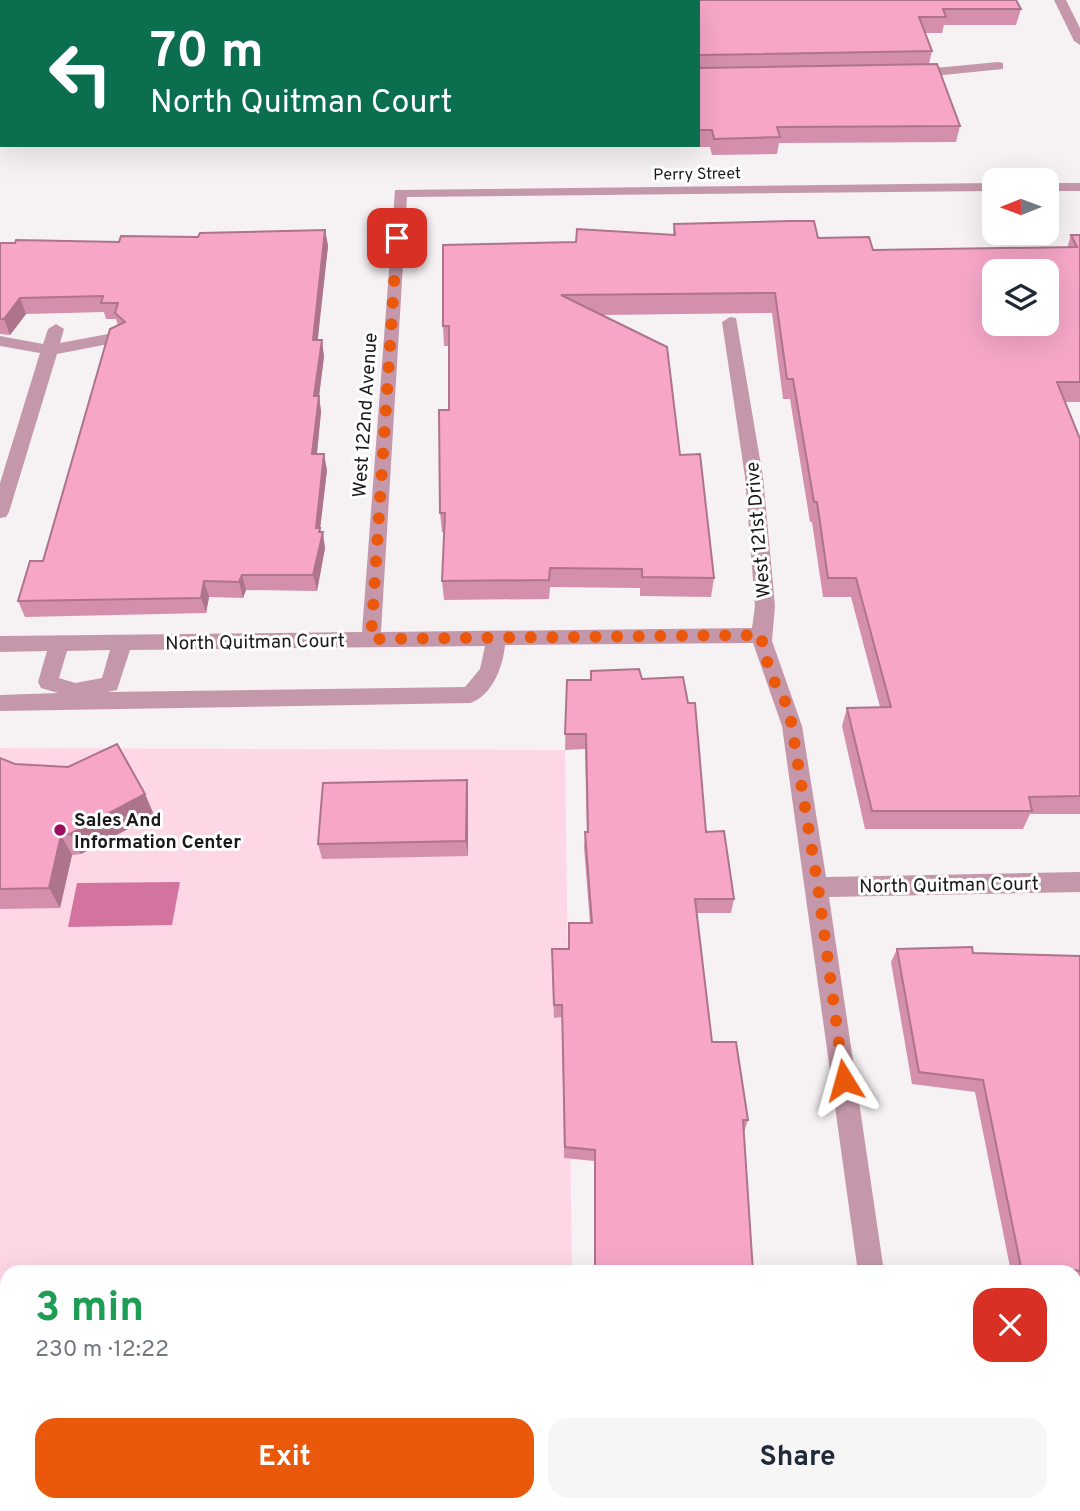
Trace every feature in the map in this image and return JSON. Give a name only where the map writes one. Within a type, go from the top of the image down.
[{"type":"street","points":[[1060,0],[1080,41]]},
{"type":"street","points":[[897,75],[936,74],[998,66]]},
{"type":"street","name":"Perry Street","points":[[400,193],[982,187]]},
{"type":"street","points":[[1059,187],[1080,187]]},
{"type":"street","name":"West 122nd Avenue","points":[[371,639],[400,193]]},
{"type":"street","name":"West 121st Drive","points":[[730,322],[754,477],[765,606],[761,623],[762,646],[773,679],[789,709],[818,887],[870,1265]]},
{"type":"street","points":[[0,512],[56,329]]},
{"type":"street","points":[[0,341],[50,350],[118,337]]},
{"type":"street","name":"North Quitman Court","points":[[0,644],[762,635]]},
{"type":"street","points":[[0,703],[73,696],[470,695],[486,679],[494,666],[496,638]]},
{"type":"street","points":[[59,643],[47,682],[73,696],[110,684],[122,642]]},
{"type":"street","name":"North Quitman Court","points":[[818,887],[1080,882]]},
{"type":"shaded area","points":[[0,748],[565,750],[572,1265],[0,1265]]},
{"type":"shaded area","points":[[180,882],[172,925],[68,927],[77,883]]},
{"type":"building","points":[[700,0],[1016,0],[1021,9],[943,9],[946,17],[919,17],[932,51],[700,55]]},
{"type":"building","points":[[937,64],[960,126],[777,127],[780,137],[714,139],[712,130],[700,130],[700,68]]},
{"type":"building","points":[[814,221],[818,238],[869,237],[873,250],[1077,247],[1071,235],[1080,235],[1080,382],[1057,382],[1080,439],[1080,796],[1029,797],[1032,811],[872,811],[847,708],[891,707],[856,578],[828,578],[817,502],[814,502],[793,379],[787,379],[775,293],[561,295],[667,347],[680,455],[700,454],[714,578],[642,577],[642,569],[550,568],[549,580],[442,581],[445,513],[440,513],[439,410],[449,410],[449,326],[443,326],[443,245],[576,242],[577,229],[675,235],[674,224]]},
{"type":"building","points":[[325,230],[313,340],[322,340],[314,396],[319,396],[312,454],[324,454],[316,528],[323,532],[313,575],[242,575],[239,582],[204,581],[201,598],[18,601],[30,561],[43,561],[110,329],[125,322],[115,313],[118,303],[101,303],[103,296],[20,298],[4,319],[0,319],[0,243],[15,243],[16,240],[119,242],[121,236],[198,237],[200,233]]},
{"type":"building","points":[[639,669],[642,679],[683,677],[688,703],[695,703],[706,832],[724,831],[734,899],[695,899],[712,1042],[736,1042],[748,1120],[743,1120],[753,1265],[595,1265],[595,1150],[565,1147],[562,1005],[554,1005],[552,949],[569,949],[569,923],[592,923],[585,832],[588,832],[586,734],[565,734],[567,680],[591,680],[591,671]]},
{"type":"building","name":"Sales And Information Center","points":[[117,744],[145,794],[70,834],[61,835],[49,888],[0,889],[0,758],[15,764],[68,767]]},
{"type":"building","points":[[467,780],[466,841],[318,844],[323,783]]},
{"type":"building","points":[[972,947],[973,953],[1080,956],[1080,1265],[1021,1265],[983,1080],[919,1072],[897,949]]},
{"type":"place","name":"Sales And Information Center","points":[[60,830]]},
{"type":"route","points":[[397,238],[371,639],[762,635],[762,646],[773,679],[789,709],[818,887],[844,1080]]}]
